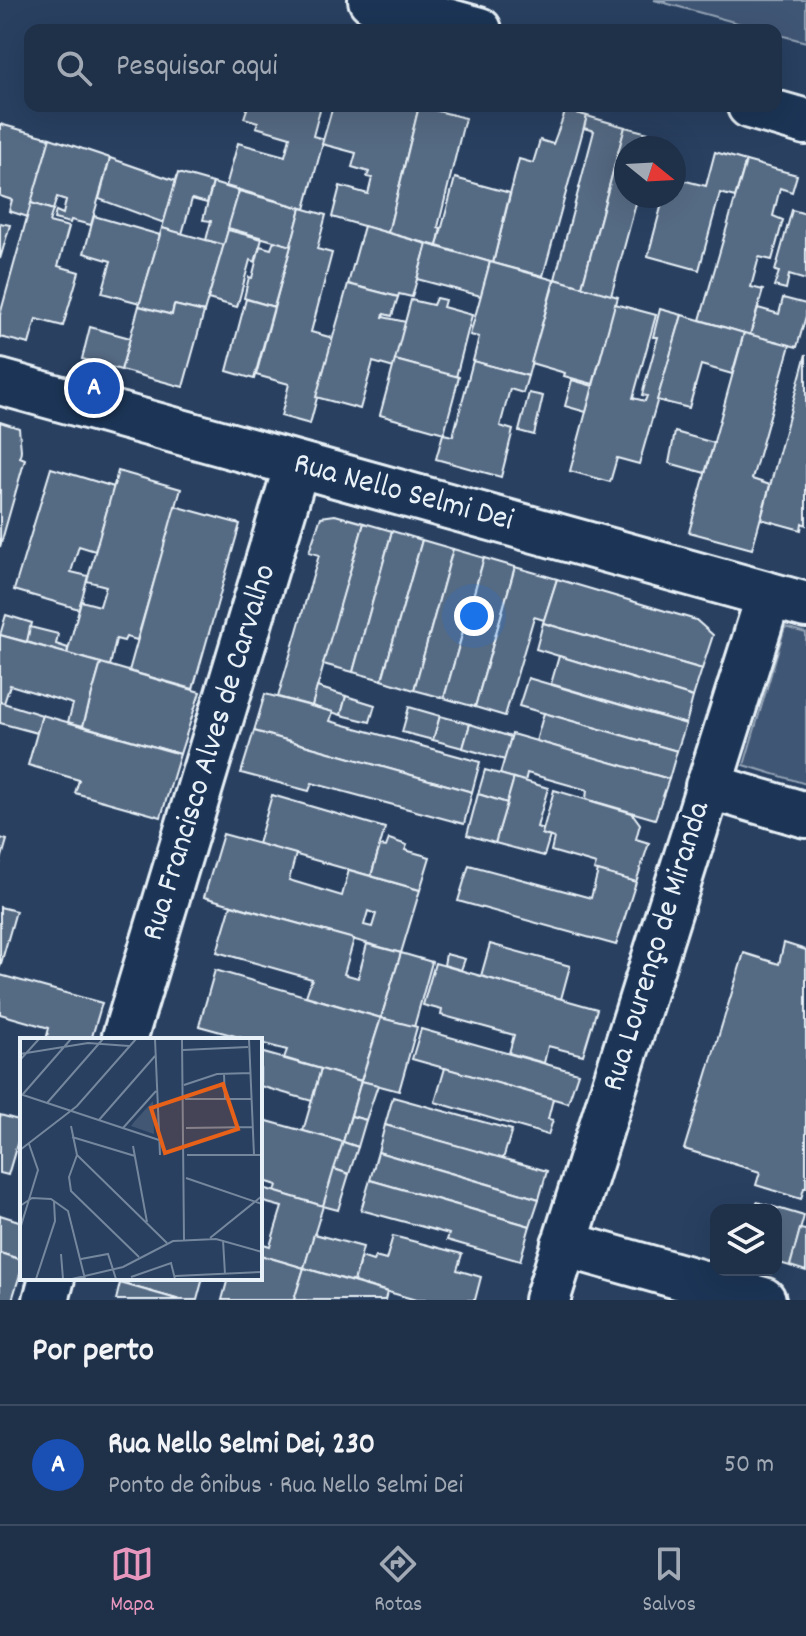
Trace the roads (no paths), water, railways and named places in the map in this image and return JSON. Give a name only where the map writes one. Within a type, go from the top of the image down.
[{"type":"street","points":[[371,0],[457,24]]},
{"type":"street","points":[[771,112],[806,122]]},
{"type":"street","name":"Rua Nello Selmi Dei","points":[[0,382],[787,600]]},
{"type":"street","name":"Rua Francisco Alves de Carvalho","points":[[125,1038],[297,465]]},
{"type":"street","name":"Rua Lourenço de Miranda","points":[[547,1300],[708,786],[787,600]]},
{"type":"street","points":[[708,786],[806,815]]},
{"type":"street","points":[[564,1244],[763,1300]]},
{"type":"street","points":[[46,1300],[51,1280]]},
{"type":"place","name":"Rua Nello Selmi Dei, 230","points":[[94,388]]}]
